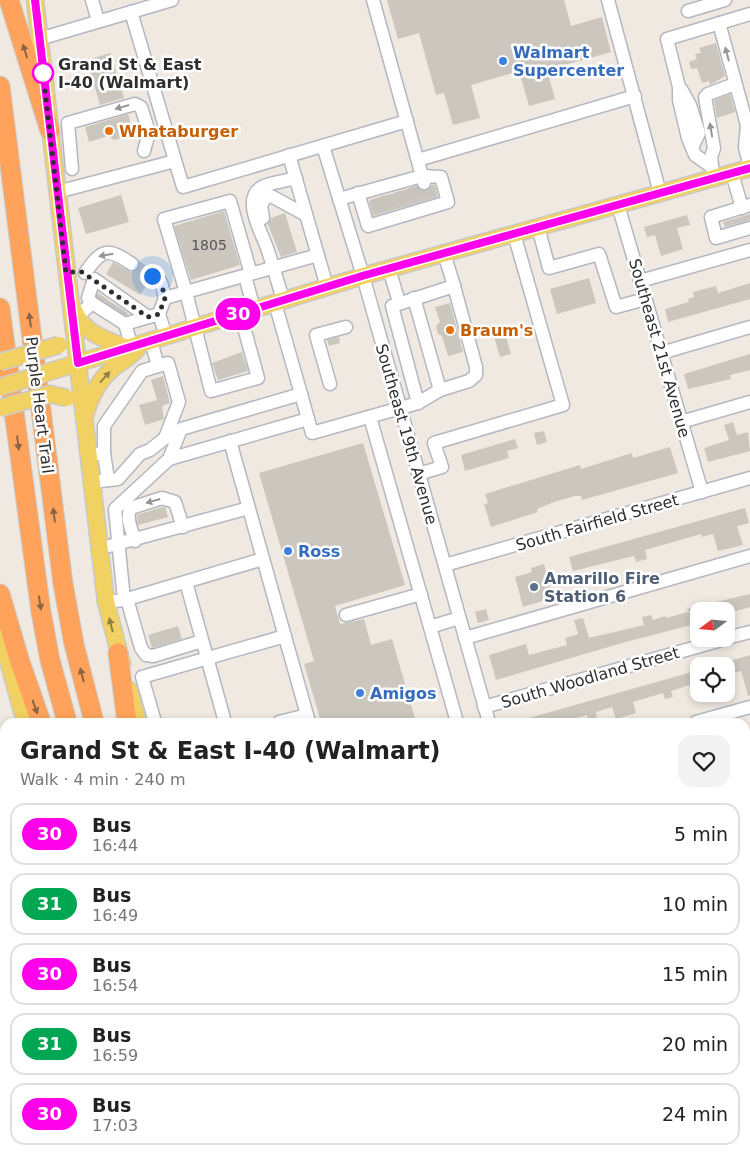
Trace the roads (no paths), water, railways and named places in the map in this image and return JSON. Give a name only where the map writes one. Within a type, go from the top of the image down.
[{"type":"highway","points":[[9,0],[50,131]]},
{"type":"highway","name":"Purple Heart Trail","points":[[0,86],[63,584],[74,644],[93,718]]},
{"type":"highway","name":"Purple Heart Trail","points":[[0,308],[41,612],[50,660],[66,718]]},
{"type":"highway","points":[[0,594],[20,662],[40,718]]},
{"type":"highway","points":[[118,653],[126,718]]},
{"type":"main road","points":[[35,0],[66,272],[74,317],[73,365],[83,416],[96,454],[100,481],[100,547],[106,602],[118,653],[137,718]]},
{"type":"main road","points":[[0,387],[362,276],[660,193],[713,172],[732,172],[750,168]]},
{"type":"main road","points":[[74,317],[99,338],[144,343]]},
{"type":"main road","points":[[0,362],[59,346],[68,340],[74,317]]},
{"type":"main road","points":[[83,416],[98,385],[113,368],[132,356],[144,343]]},
{"type":"main road","points":[[0,408],[50,394],[67,398],[83,416]]},
{"type":"main road","points":[[0,635],[23,718]]},
{"type":"street","points":[[92,0],[98,22]]},
{"type":"street","points":[[39,39],[172,0]]},
{"type":"street","points":[[373,0],[418,160],[418,182]]},
{"type":"street","points":[[608,0],[660,193]]},
{"type":"street","points":[[688,11],[716,1]]},
{"type":"street","points":[[131,12],[183,187],[407,122]]},
{"type":"street","points":[[713,172],[695,154],[692,148],[679,100],[679,87],[667,39],[750,14]]},
{"type":"street","points":[[719,24],[747,125],[745,147],[750,168]]},
{"type":"street","points":[[713,172],[711,157],[714,148],[705,97],[708,94],[735,84]]},
{"type":"street","points":[[418,160],[635,96]]},
{"type":"street","points":[[72,169],[68,123],[135,104],[141,107],[149,132],[144,151]]},
{"type":"street","name":"Southeast 19th Avenue","points":[[323,146],[362,276],[488,718]]},
{"type":"street","points":[[289,156],[327,287]]},
{"type":"street","points":[[57,192],[175,161]]},
{"type":"street","points":[[732,172],[746,206],[711,217],[716,238],[750,228]]},
{"type":"street","points":[[339,199],[358,193],[380,192],[441,177],[448,202],[406,212],[368,226],[358,193]]},
{"type":"street","points":[[296,178],[261,188],[254,197],[254,211],[260,234],[273,268],[279,302],[312,433],[418,403],[440,390],[469,381],[476,374],[476,367],[444,253]]},
{"type":"street","points":[[266,246],[268,236],[262,205],[266,197],[271,196],[306,215]]},
{"type":"street","points":[[230,201],[248,275],[247,311],[258,378],[211,391],[193,327],[186,292],[164,219],[230,201]]},
{"type":"street","name":"Southeast 21st Avenue","points":[[618,205],[702,492]]},
{"type":"street","points":[[538,227],[549,268],[599,254],[616,307],[645,299]]},
{"type":"street","points":[[418,474],[442,467],[434,443],[563,405],[514,234]]},
{"type":"street","points":[[640,281],[750,250]]},
{"type":"street","points":[[132,264],[117,253],[96,256],[90,276],[88,298],[111,306],[154,315]]},
{"type":"street","points":[[144,343],[154,315],[165,298],[318,255]]},
{"type":"street","points":[[389,269],[399,302]]},
{"type":"street","points":[[66,272],[90,276],[111,306],[144,343],[158,366]]},
{"type":"street","points":[[152,276],[161,282],[165,298]]},
{"type":"street","points":[[418,403],[392,312],[392,306],[399,302],[454,286]]},
{"type":"street","points":[[414,298],[440,390]]},
{"type":"street","points":[[74,317],[111,306],[154,315]]},
{"type":"street","points":[[330,384],[316,335],[346,327]]},
{"type":"street","points":[[661,353],[750,327]]},
{"type":"street","points":[[96,454],[104,426],[142,371],[168,363],[179,402],[166,438],[150,450],[140,454],[118,479],[100,481]]},
{"type":"street","points":[[169,459],[180,429],[301,394]]},
{"type":"street","points":[[681,422],[750,402]]},
{"type":"street","points":[[370,417],[457,718]]},
{"type":"street","points":[[202,641],[153,656],[146,655],[140,648],[126,599],[117,546],[115,509],[169,459],[308,419]]},
{"type":"street","points":[[230,441],[308,718]]},
{"type":"street","name":"South Fairfield Street","points":[[444,566],[750,478]]},
{"type":"street","points":[[135,541],[128,519],[129,510],[162,498],[175,502],[183,527]]},
{"type":"street","points":[[100,547],[117,546],[249,508]]},
{"type":"street","points":[[465,638],[750,556]]},
{"type":"street","points":[[106,602],[126,599],[263,559]]},
{"type":"street","points":[[186,582],[224,718]]},
{"type":"street","points":[[346,615],[421,594]]},
{"type":"street","points":[[430,627],[459,618]]},
{"type":"street","name":"South Woodland Street","points":[[735,636],[750,632]]},
{"type":"street","points":[[154,718],[142,677],[285,636]]},
{"type":"street","name":"South Woodland Street","points":[[484,707],[690,648]]},
{"type":"street","points":[[710,718],[750,707]]},
{"type":"tunnel","points":[[424,184],[429,203]]},
{"type":"tunnel","points":[[413,187],[419,206]]},
{"type":"tunnel","points":[[400,191],[406,210]]},
{"type":"tunnel","points":[[387,195],[392,214]]},
{"type":"tunnel","points":[[376,198],[382,217]]},
{"type":"tunnel","points":[[132,264],[152,276]]},
{"type":"tunnel","points":[[98,303],[102,296]]},
{"type":"tunnel","points":[[108,310],[112,303]]},
{"type":"tunnel","points":[[118,317],[123,310]]},
{"type":"place","name":"Walmart Supercenter","points":[[503,61]]},
{"type":"place","name":"Grand St & East I-40 (Walmart)","points":[[43,73]]},
{"type":"place","name":"Whataburger","points":[[109,131]]},
{"type":"place","name":"Braum's","points":[[450,330]]},
{"type":"place","name":"Ross","points":[[288,551]]},
{"type":"place","name":"Amarillo Fire Station 6","points":[[534,587]]},
{"type":"place","name":"Amigos","points":[[360,693]]}]
